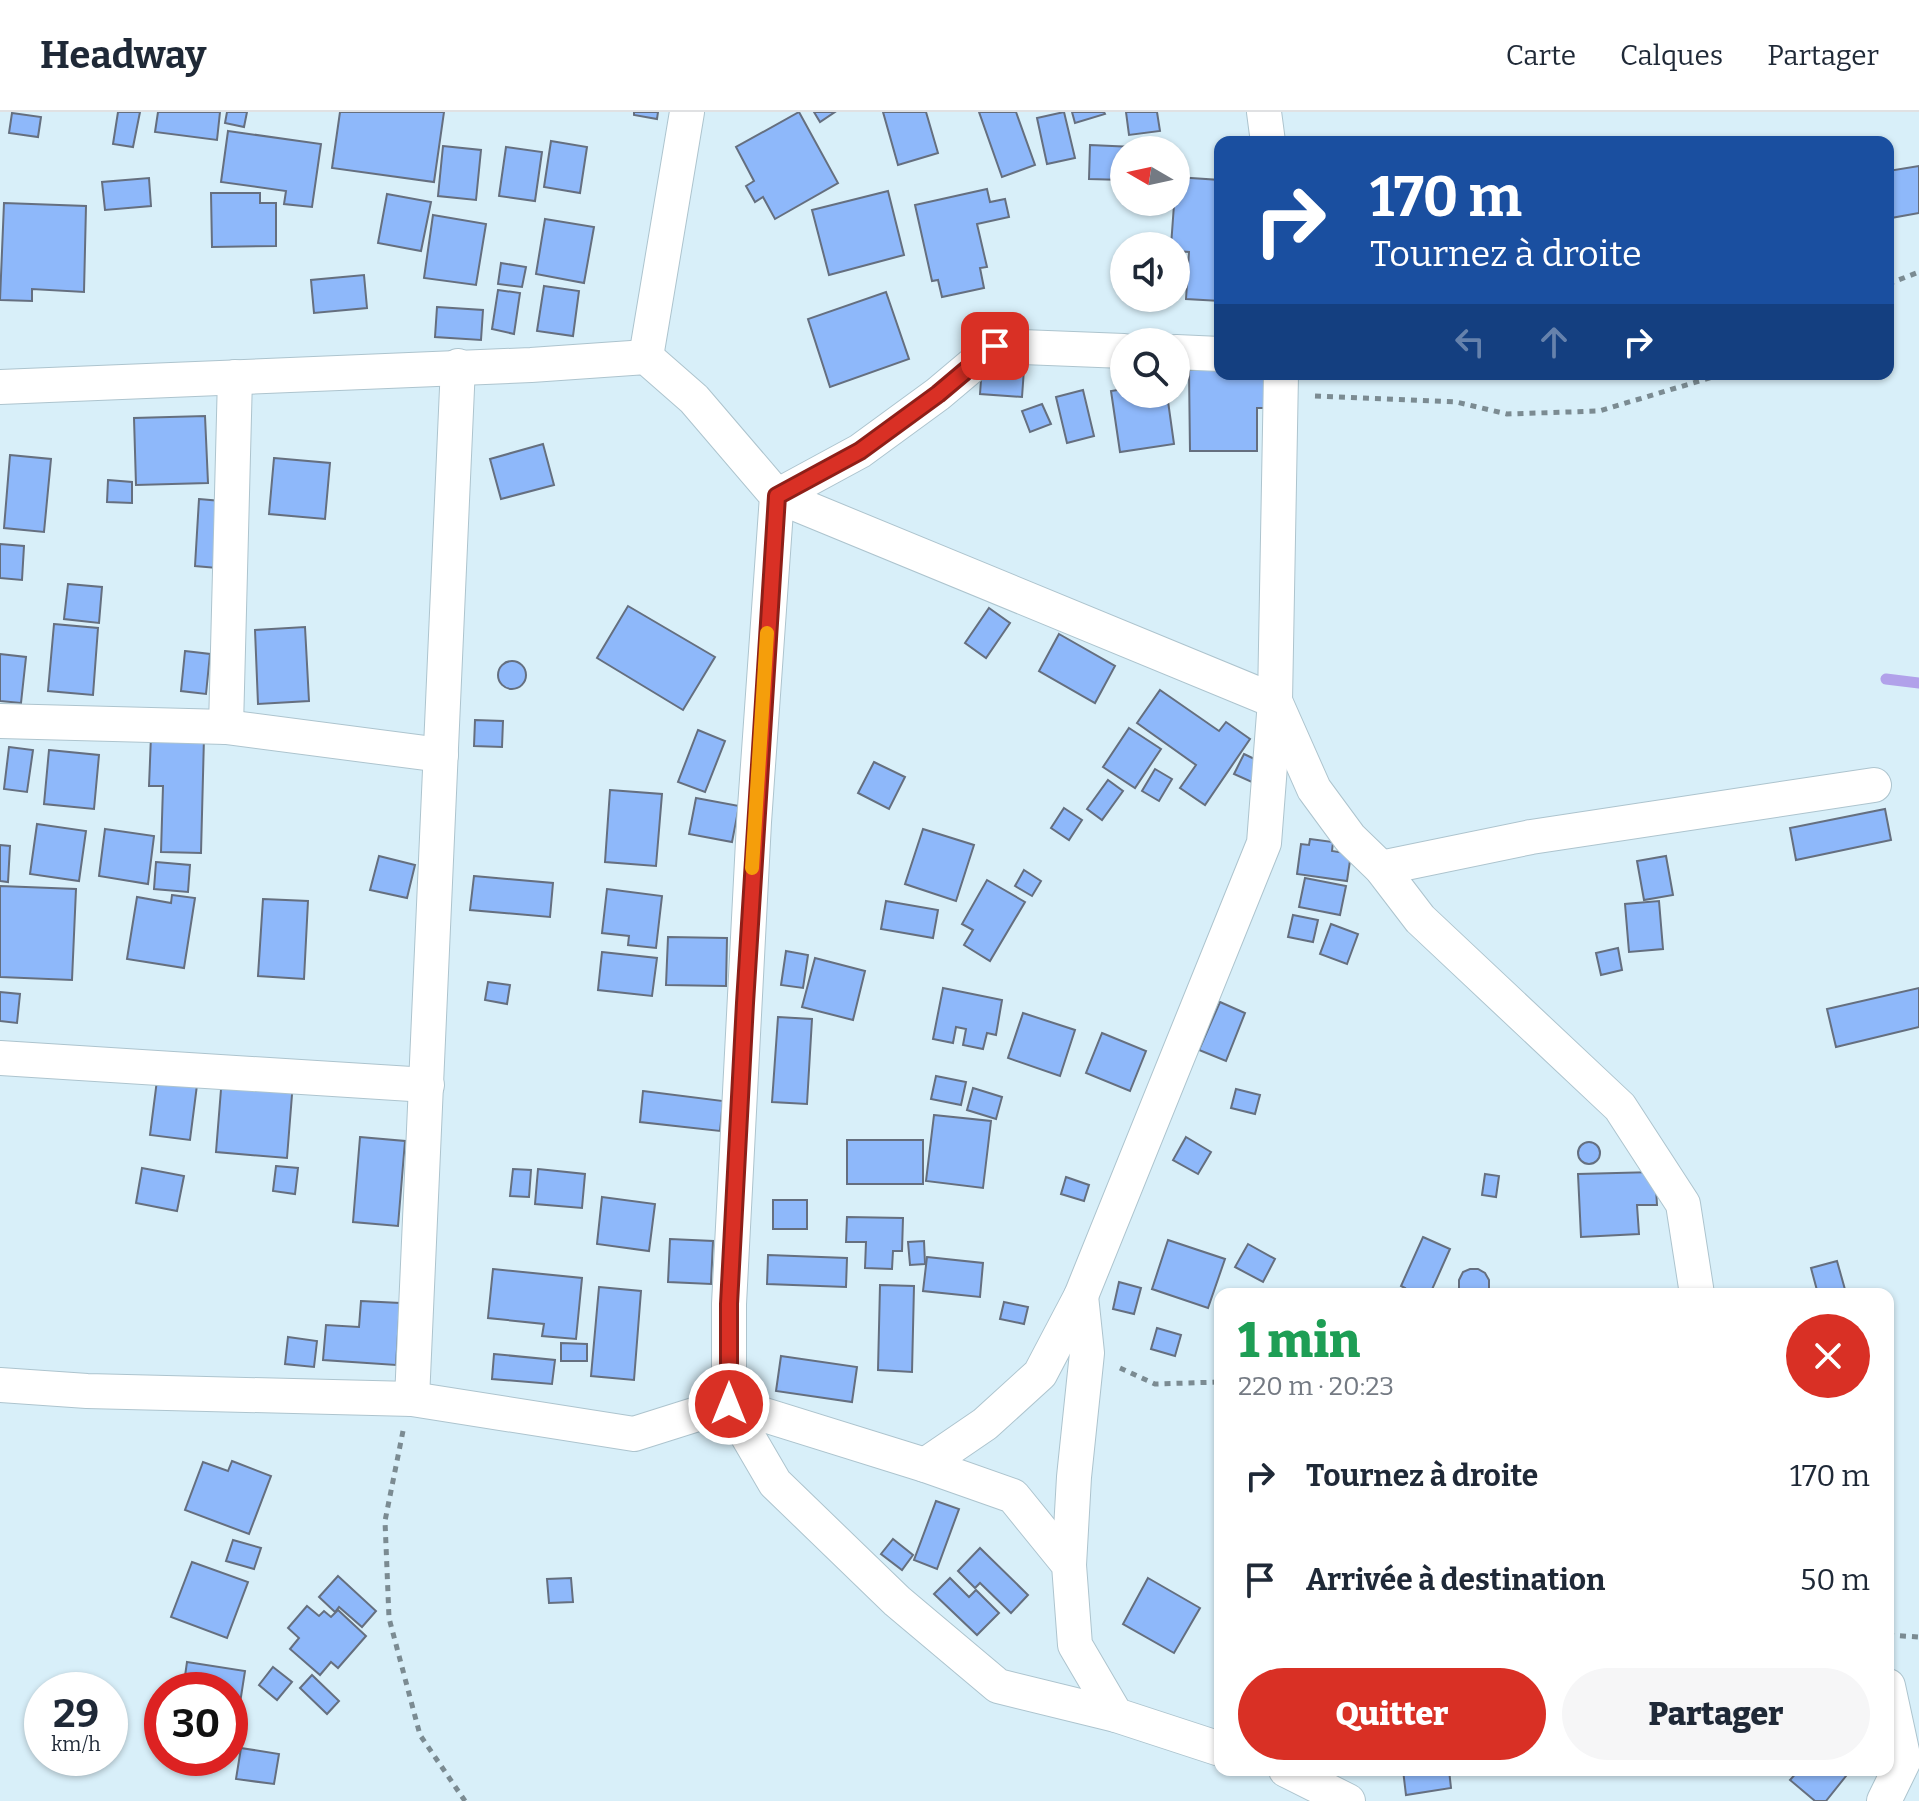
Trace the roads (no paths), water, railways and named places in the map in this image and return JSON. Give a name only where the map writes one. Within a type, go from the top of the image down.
[{"type":"street","points":[[646,357],[687,112]]},
{"type":"street","points":[[1264,112],[1267,136]]},
{"type":"street","points":[[777,496],[860,451],[938,394],[995,346],[1110,350]]},
{"type":"street","points":[[1190,353],[1214,354]]},
{"type":"street","points":[[0,387],[646,357],[694,399],[777,496],[1275,701],[1314,789],[1350,838],[1381,868],[1420,919],[1620,1107],[1683,1204],[1696,1288]]},
{"type":"street","points":[[412,1399],[458,366]]},
{"type":"street","points":[[226,727],[235,377]]},
{"type":"street","points":[[925,1465],[985,1424],[1040,1374],[1081,1296],[1264,843],[1275,701],[1281,382]]},
{"type":"street","points":[[777,496],[750,900],[729,1304],[729,1404],[775,1483],[897,1601],[998,1686],[1116,1715],[1214,1747]]},
{"type":"street","points":[[0,721],[226,727],[441,755]]},
{"type":"street","points":[[1381,868],[1531,837],[1874,785]]},
{"type":"street","points":[[0,1058],[427,1085]]},
{"type":"street","points":[[1081,1296],[1087,1353],[1074,1477],[1069,1565],[1075,1645],[1116,1715]]},
{"type":"street","points":[[0,1385],[87,1391],[412,1399],[634,1434],[729,1404],[1013,1496],[1069,1565]]},
{"type":"street","points":[[1884,1801],[1904,1760],[1894,1714]]},
{"type":"street","points":[[1298,1776],[1348,1801]]},
{"type":"waterway","points":[[1886,679],[1919,683]]}]
